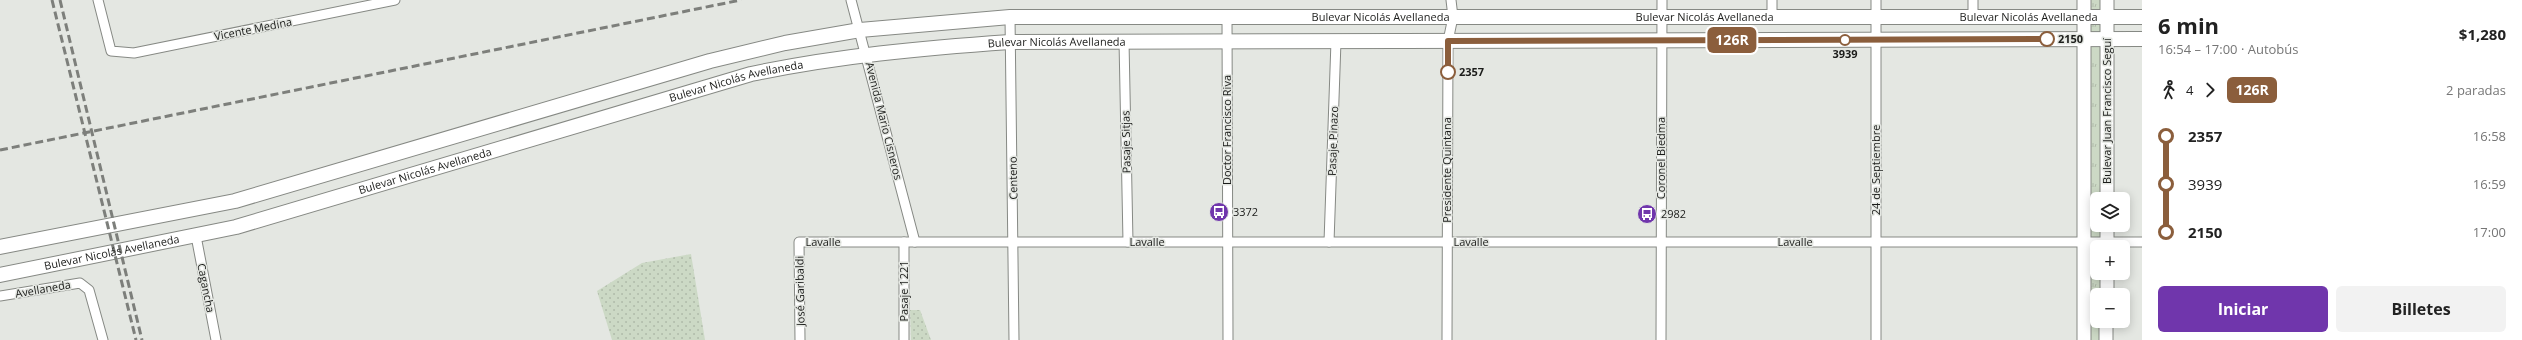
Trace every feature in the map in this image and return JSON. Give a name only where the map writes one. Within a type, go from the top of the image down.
[{"type":"main road","points":[[2084,0],[2084,340]]},
{"type":"main road","name":"Bulevar Juan Francisco Seguí","points":[[2107,0],[2107,192]]},
{"type":"main road","name":"Bulevar Nicolás Avellaneda","points":[[0,247],[235,201],[710,61],[785,43],[860,30],[1010,17],[2142,17]]},
{"type":"main road","name":"Bulevar Nicolás Avellaneda","points":[[0,275],[236,227],[713,84],[789,66],[866,54],[1010,42],[2142,39]]},
{"type":"main road","points":[[2106,328],[2106,340]]},
{"type":"street","name":"Vicente Medina","points":[[98,0],[111,51],[134,53],[376,2],[395,0]]},
{"type":"street","name":"Avenida Mario Cisneros","points":[[851,0],[915,242]]},
{"type":"street","name":"Presidente Quintana","points":[[1447,340],[1448,41],[1453,17],[1451,0]]},
{"type":"street","name":"Coronel Biedma","points":[[1661,340],[1662,0]]},
{"type":"street","points":[[1772,0],[1772,17]]},
{"type":"street","name":"24 de Septiembre","points":[[1876,0],[1876,340]]},
{"type":"street","points":[[1973,0],[1973,17]]},
{"type":"street","name":"Centeno","points":[[1010,17],[1014,242],[1014,340]]},
{"type":"street","name":"Doctor Francisco Riva","points":[[1227,17],[1228,340]]},
{"type":"street","name":"Pasaje Sitjas","points":[[1124,41],[1128,242]]},
{"type":"street","name":"Pasaje Pinazo","points":[[1329,242],[1336,41]]},
{"type":"street","name":"Cagancha","points":[[196,236],[216,340]]},
{"type":"street","name":"Lavalle","points":[[799,242],[2090,243]]},
{"type":"street","name":"José Garibaldi","points":[[799,242],[800,340]]},
{"type":"street","name":"Pasaje 1221","points":[[904,242],[904,340]]},
{"type":"street","name":"Lavalle","points":[[2130,243],[2142,242]]},
{"type":"street","name":"Avellaneda","points":[[0,296],[73,283],[85,285],[92,299],[102,340]]},
{"type":"green space","points":[[2084,0],[2107,0],[2107,192],[2090,192],[2090,232],[2107,232],[2107,240],[2090,240],[2090,280],[2107,280],[2107,288],[2090,288],[2090,328],[2106,328],[2106,340],[2084,340]]},
{"type":"green space","points":[[691,254],[705,340],[612,340],[597,291],[642,263]]},
{"type":"green space","points":[[910,310],[920,310],[931,340],[911,340]]},
{"type":"railway","points":[[52,0],[136,340]]},
{"type":"railway","points":[[60,0],[142,340]]},
{"type":"railway","points":[[0,150],[741,0]]},
{"type":"bus line","name":"126R","points":[[1448,72],[1448,41],[2047,39]]},
{"type":"place","name":"2150","points":[[2047,39]]},
{"type":"place","name":"3939","points":[[1845,40]]},
{"type":"place","name":"2357","points":[[1448,72]]},
{"type":"place","name":"3372","points":[[1219,212]]},
{"type":"place","name":"2982","points":[[1647,214]]}]
